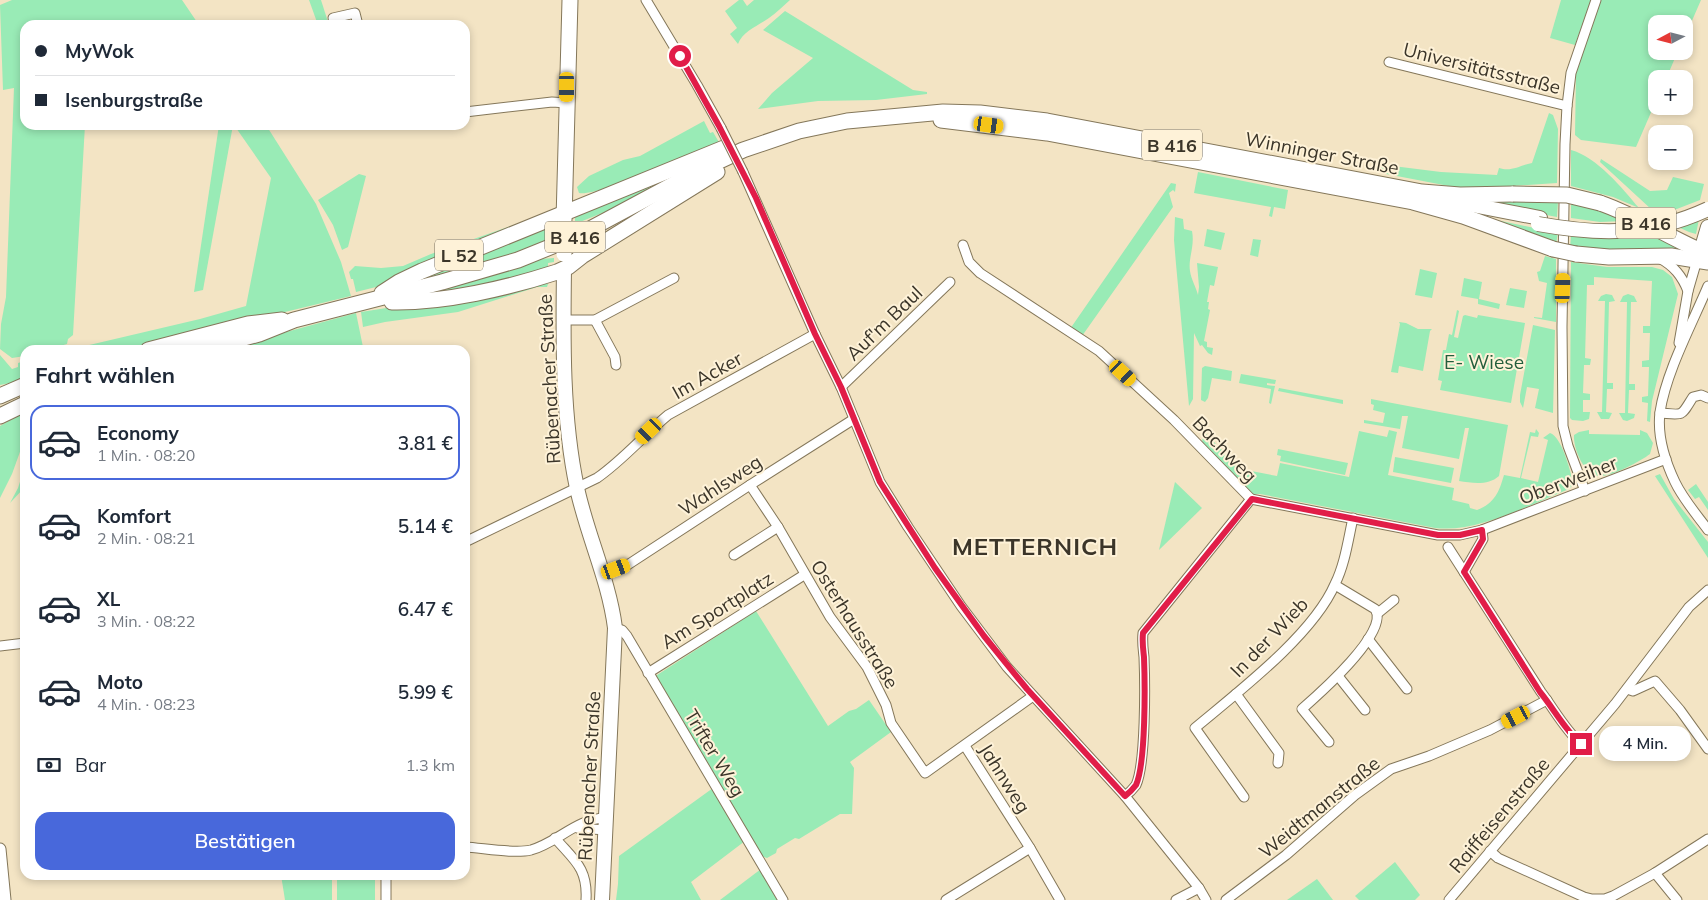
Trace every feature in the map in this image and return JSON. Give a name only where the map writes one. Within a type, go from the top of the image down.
[{"type":"main road","name":"Rübenacher Straße","points":[[570,0],[564,212],[564,320],[567,419],[577,487],[615,628],[602,900]]},
{"type":"main road","name":"Winninger Straße","points":[[767,141],[831,124],[875,118],[920,115],[950,121],[1046,133],[1423,198],[1513,194],[1567,195],[1600,203],[1624,212],[1704,257]]},
{"type":"main road","name":"B 416","points":[[564,212],[740,142],[752,140],[767,141]]},
{"type":"main road","name":"B 416","points":[[371,300],[496,267],[554,246],[589,230],[714,163],[767,141]]},
{"type":"main road","points":[[564,261],[720,170],[753,153],[767,141]]},
{"type":"main road","name":"Winninger Straße","points":[[1423,198],[1463,216],[1553,249],[1576,254],[1609,257],[1704,257]]},
{"type":"main road","points":[[1423,198],[1452,207],[1599,232],[1639,230],[1668,224],[1708,209]]},
{"type":"main road","points":[[1539,221],[1584,224],[1630,224],[1668,216],[1708,201]]},
{"type":"main road","name":"L 52","points":[[218,345],[259,334],[294,320],[371,300],[399,282],[422,271],[564,212]]},
{"type":"main road","points":[[1704,257],[1708,227]]},
{"type":"main road","name":"L 52","points":[[371,300],[396,302],[458,296],[545,276],[564,261]]},
{"type":"main road","name":"L 52","points":[[168,345],[256,323],[294,320]]},
{"type":"main road","points":[[0,396],[20,387]]},
{"type":"main road","points":[[0,416],[20,406]]},
{"type":"street","points":[[646,0],[697,85],[743,172],[815,334],[841,387],[880,482],[971,620],[1033,696],[1125,796],[1199,888],[1206,900]]},
{"type":"street","name":"Universitätsstraße","points":[[1585,491],[1568,446],[1563,426],[1562,327],[1567,106],[1571,73],[1596,0]]},
{"type":"street","points":[[334,20],[333,18],[356,13],[357,20]]},
{"type":"street","name":"Universitätsstraße","points":[[1389,62],[1567,106]]},
{"type":"street","points":[[470,111],[552,102],[567,103]]},
{"type":"street","name":"Bachweg","points":[[963,245],[969,262],[980,273],[1099,351],[1174,420],[1252,499],[1143,633],[1142,751],[1137,781],[1135,786],[1125,796]]},
{"type":"street","points":[[1653,256],[1667,262],[1674,268],[1688,291]]},
{"type":"street","points":[[1676,361],[1688,291],[1704,257]]},
{"type":"street","points":[[564,320],[595,320],[674,278]]},
{"type":"street","name":"Auf'm Baul","points":[[841,387],[950,282]]},
{"type":"street","points":[[1708,286],[1666,387],[1660,413],[1662,445],[1666,459],[1680,490],[1708,530]]},
{"type":"street","points":[[595,320],[615,356],[616,365]]},
{"type":"street","name":"Im Acker","points":[[470,540],[597,478],[612,468],[652,428],[668,415],[815,334]]},
{"type":"street","points":[[1660,413],[1680,414],[1686,409],[1693,397],[1701,395],[1708,398]]},
{"type":"street","name":"Wahlsweg","points":[[602,574],[629,564],[854,419]]},
{"type":"street","name":"Oberweiher","points":[[1252,499],[1438,535],[1460,535],[1482,530],[1666,459]]},
{"type":"street","name":"Osterhausstraße","points":[[750,485],[778,527],[804,575],[830,617],[867,667],[886,705],[891,723],[925,773],[965,746]]},
{"type":"street","name":"In der Wieb","points":[[1244,797],[1195,728],[1236,694],[1302,630],[1322,606],[1335,585],[1353,518]]},
{"type":"street","points":[[734,555],[778,527]]},
{"type":"street","points":[[1464,572],[1483,539],[1482,530]]},
{"type":"street","points":[[1448,547],[1547,700],[1572,737],[1581,744]]},
{"type":"street","name":"Am Sportplatz","points":[[648,673],[804,575]]},
{"type":"street","points":[[1335,585],[1369,605],[1378,613]]},
{"type":"street","name":"Raiffeisenstraße","points":[[1449,900],[1627,689],[1688,607],[1708,590]]},
{"type":"street","points":[[1329,742],[1302,708],[1338,676],[1368,639],[1376,625],[1378,613],[1394,600]]},
{"type":"street","name":"Trifter Weg","points":[[615,628],[622,630],[627,636],[783,900]]},
{"type":"street","points":[[1368,639],[1407,689]]},
{"type":"street","points":[[0,646],[20,644]]},
{"type":"street","points":[[1338,676],[1365,710]]},
{"type":"street","points":[[1627,689],[1633,691],[1646,683],[1655,681],[1680,710],[1708,749]]},
{"type":"street","name":"In der Wieb","points":[[1236,694],[1279,753],[1278,763]]},
{"type":"street","name":"Jahnweg","points":[[1033,696],[965,746],[1030,848],[1060,900]]},
{"type":"street","name":"Weidtmanstraße","points":[[1226,900],[1286,855],[1355,795],[1390,769],[1429,756],[1490,730],[1547,700]]},
{"type":"street","points":[[470,847],[523,851],[535,848],[594,820],[606,824]]},
{"type":"street","name":"Rübenacher Straße","points":[[555,838],[582,870],[586,882],[586,900]]},
{"type":"street","points":[[1490,851],[1498,858],[1592,899],[1605,899],[1655,873],[1708,839]]},
{"type":"street","points":[[0,848],[5,900]]},
{"type":"street","points":[[946,900],[1030,848]]},
{"type":"street","points":[[1655,873],[1678,900]]},
{"type":"street","points":[[386,880],[386,900]]},
{"type":"street","points":[[1176,900],[1199,888]]},
{"type":"green space","points":[[12,0],[182,0],[196,20],[20,20],[20,130],[85,130],[73,335],[68,339],[67,344],[64,345],[20,345],[20,357],[12,358],[0,349],[1,324],[6,297],[14,88],[3,90],[0,5]]},
{"type":"green space","points":[[309,0],[321,0],[327,20],[316,20]]},
{"type":"green space","points":[[739,0],[743,0],[747,6],[754,0],[790,0],[772,16],[747,32],[738,44],[730,34],[737,28],[725,11]]},
{"type":"green space","points":[[1561,0],[1591,0],[1575,45],[1550,38]]},
{"type":"green space","points":[[1600,0],[1701,0],[1693,18],[1693,15],[1648,15],[1648,60],[1674,60],[1670,70],[1648,70],[1648,115],[1650,115],[1636,147],[1581,140],[1575,135],[1576,73]]},
{"type":"green space","points":[[785,11],[913,90],[927,92],[927,94],[876,100],[818,101],[758,109],[772,93],[813,58],[763,30]]},
{"type":"green space","points":[[1549,113],[1553,115],[1558,129],[1557,183],[1482,188],[1454,187],[1376,172],[1377,164],[1441,172],[1497,175],[1499,168],[1512,169],[1532,163]]},
{"type":"green space","points":[[704,121],[710,133],[713,132],[720,144],[626,182],[590,192],[579,193],[577,187],[589,176],[623,160],[640,156]]},
{"type":"green space","points":[[218,130],[232,130],[203,290],[194,292]]},
{"type":"green space","points":[[237,130],[269,130],[316,204],[341,262],[351,296],[149,345],[89,345],[200,319],[246,306],[271,178]]},
{"type":"green space","points":[[1571,150],[1590,159],[1599,166],[1639,208],[1613,197],[1571,186]]},
{"type":"green space","points":[[1601,159],[1650,191],[1667,190],[1673,177],[1704,184],[1700,200],[1664,214],[1651,209],[1600,162]]},
{"type":"green space","points":[[685,169],[617,207],[575,224],[575,215]]},
{"type":"green space","points":[[1198,172],[1288,190],[1285,209],[1274,207],[1272,217],[1269,216],[1271,207],[1194,193]]},
{"type":"green space","points":[[359,174],[366,176],[348,247],[342,250],[333,225],[318,200]]},
{"type":"green space","points":[[1171,183],[1176,184],[1175,192],[1173,190],[1169,193],[1173,207],[1082,336],[1070,329]]},
{"type":"green space","points":[[1507,200],[1558,201],[1557,217],[1482,203]]},
{"type":"green space","points":[[1575,202],[1623,218],[1625,221],[1600,222],[1571,218],[1571,203]]},
{"type":"green space","points":[[545,214],[384,285],[356,292],[353,279],[351,279],[349,272],[355,266],[381,268],[403,266],[431,254]]},
{"type":"green space","points":[[1175,217],[1183,219],[1184,229],[1192,231],[1193,242],[1190,271],[1198,295],[1197,263],[1218,267],[1214,286],[1210,285],[1207,302],[1209,302],[1208,309],[1210,310],[1204,341],[1207,342],[1207,347],[1213,348],[1212,355],[1202,345],[1200,346],[1194,333],[1193,399],[1189,406],[1174,240]]},
{"type":"green space","points":[[1487,218],[1558,233],[1556,244]]},
{"type":"green space","points":[[1699,219],[1696,234],[1678,227]]},
{"type":"green space","points":[[553,225],[553,235],[548,242],[503,259],[411,283]]},
{"type":"green space","points":[[1207,229],[1225,233],[1221,250],[1204,246]]},
{"type":"green space","points":[[1659,234],[1684,247],[1682,255],[1570,249],[1571,235],[1633,236]]},
{"type":"green space","points":[[1253,239],[1261,240],[1258,257],[1250,255]]},
{"type":"green space","points":[[1545,256],[1556,259],[1556,322],[1534,318],[1542,318],[1547,283],[1539,281],[1537,272],[1540,271]]},
{"type":"green space","points":[[554,258],[554,262],[548,263],[548,270],[498,284],[408,298],[540,259]]},
{"type":"green space","points":[[1571,262],[1607,267],[1652,267],[1663,270],[1672,277],[1678,294],[1652,401],[1650,422],[1647,421],[1648,403],[1642,402],[1642,397],[1648,396],[1649,367],[1642,367],[1642,361],[1649,360],[1650,333],[1643,333],[1643,326],[1650,326],[1652,281],[1594,277],[1594,285],[1587,285],[1585,358],[1591,359],[1590,365],[1584,365],[1583,393],[1590,394],[1590,400],[1583,400],[1583,412],[1590,412],[1589,419],[1583,421],[1570,418]]},
{"type":"green space","points":[[1420,269],[1437,273],[1432,298],[1415,295]]},
{"type":"green space","points":[[1464,278],[1482,282],[1479,299],[1500,304],[1499,309],[1478,304],[1478,299],[1461,296]]},
{"type":"green space","points":[[548,284],[547,287],[537,287],[458,312],[385,322],[363,327],[361,312]]},
{"type":"green space","points":[[1510,288],[1527,291],[1524,308],[1506,305]]},
{"type":"green space","points":[[1606,294],[1612,295],[1615,301],[1609,302],[1607,383],[1613,383],[1613,389],[1607,389],[1606,412],[1612,413],[1609,419],[1601,419],[1597,412],[1602,412],[1605,301],[1598,301],[1601,296]]},
{"type":"green space","points":[[1628,294],[1634,296],[1637,302],[1631,302],[1629,384],[1635,384],[1635,390],[1629,390],[1628,413],[1635,414],[1634,418],[1627,421],[1623,420],[1619,413],[1625,413],[1627,302],[1620,302],[1623,296]]},
{"type":"green space","name":"E- Wiese","points":[[1457,310],[1459,311],[1454,337],[1458,338],[1463,316],[1465,315],[1477,318],[1478,315],[1525,323],[1511,403],[1440,390],[1442,381],[1438,380],[1443,350],[1446,350],[1449,334],[1452,335]]},
{"type":"green space","points":[[356,313],[363,345],[238,345]]},
{"type":"green space","points":[[1399,322],[1418,329],[1432,329],[1430,331],[1423,371],[1399,366],[1398,373],[1391,372]]},
{"type":"green space","points":[[1533,325],[1555,330],[1553,413],[1535,408],[1539,389],[1527,387],[1523,408],[1520,402]]},
{"type":"green space","points":[[0,355],[12,369],[18,367],[18,363],[20,362],[20,381],[0,385]]},
{"type":"green space","points":[[1205,366],[1232,371],[1231,381],[1212,378],[1208,398],[1205,402],[1201,400],[1202,368]]},
{"type":"green space","points":[[1241,374],[1276,380],[1275,384],[1267,383],[1267,385],[1275,386],[1271,404],[1269,403],[1271,389],[1239,383]]},
{"type":"green space","points":[[1279,388],[1343,400],[1343,404],[1278,391]]},
{"type":"green space","points":[[1371,399],[1508,425],[1499,476],[1485,483],[1459,481],[1469,428],[1465,428],[1459,459],[1402,448],[1408,416],[1402,416],[1400,429],[1364,423],[1364,420],[1383,423],[1385,413],[1373,410],[1374,405],[1371,404]]},
{"type":"green space","points":[[20,415],[20,452],[0,498],[0,426]]},
{"type":"green space","points":[[1536,429],[1539,433],[1538,437],[1531,436],[1521,478],[1538,482],[1548,440],[1543,438],[1550,433],[1558,441],[1565,454],[1573,482],[1572,486],[1520,510],[1486,522],[1451,528],[1435,528],[1253,494],[1202,445],[1203,431],[1241,469],[1277,476],[1280,463],[1349,477],[1359,431],[1387,437],[1389,430],[1397,432],[1388,475],[1454,488],[1452,500],[1469,504],[1470,508],[1477,510],[1492,500],[1500,487],[1504,475],[1520,478],[1530,432],[1535,433]]},
{"type":"green space","points":[[1589,430],[1589,434],[1640,435],[1640,430],[1647,433],[1653,443],[1650,454],[1611,474],[1605,476],[1594,475],[1584,466],[1575,447],[1574,440],[1574,435]]},
{"type":"green space","points":[[1278,449],[1348,463],[1345,475],[1280,461],[1281,456],[1277,455]]},
{"type":"green space","points":[[1395,457],[1454,468],[1451,483],[1393,472]]},
{"type":"green space","points":[[1660,474],[1674,499],[1708,542],[1708,558],[1655,476]]},
{"type":"green space","points":[[20,482],[20,492],[10,503]]},
{"type":"green space","points":[[1175,482],[1202,508],[1159,550]]},
{"type":"green space","points":[[1696,484],[1708,502],[1708,510],[1699,497],[1695,499],[1688,490]]},
{"type":"green space","points":[[756,611],[828,726],[869,700],[891,732],[850,762],[854,768],[852,814],[840,814],[799,839],[795,838],[777,849],[776,853],[767,858],[761,856],[654,677]]},
{"type":"green space","points":[[713,788],[745,841],[691,882],[701,900],[616,900],[619,856]]},
{"type":"green space","points":[[1395,862],[1420,895],[1415,900],[1359,900],[1355,896]]},
{"type":"green space","points":[[761,869],[779,900],[720,900]]},
{"type":"green space","points":[[1317,879],[1333,900],[1287,900]]},
{"type":"green space","points":[[282,880],[332,880],[332,900],[285,900]]},
{"type":"green space","points":[[337,880],[375,880],[375,900],[337,900]]},
{"type":"district","name":"METTERNICH","points":[[1035,546]]},
{"type":"route","points":[[680,56],[756,198],[815,334],[841,387],[880,482],[961,606],[1008,667],[1125,796],[1135,786],[1137,781],[1142,751],[1143,633],[1252,499],[1438,535],[1460,535],[1482,530],[1483,539],[1464,572],[1540,692],[1551,704],[1572,737],[1581,744]]}]
